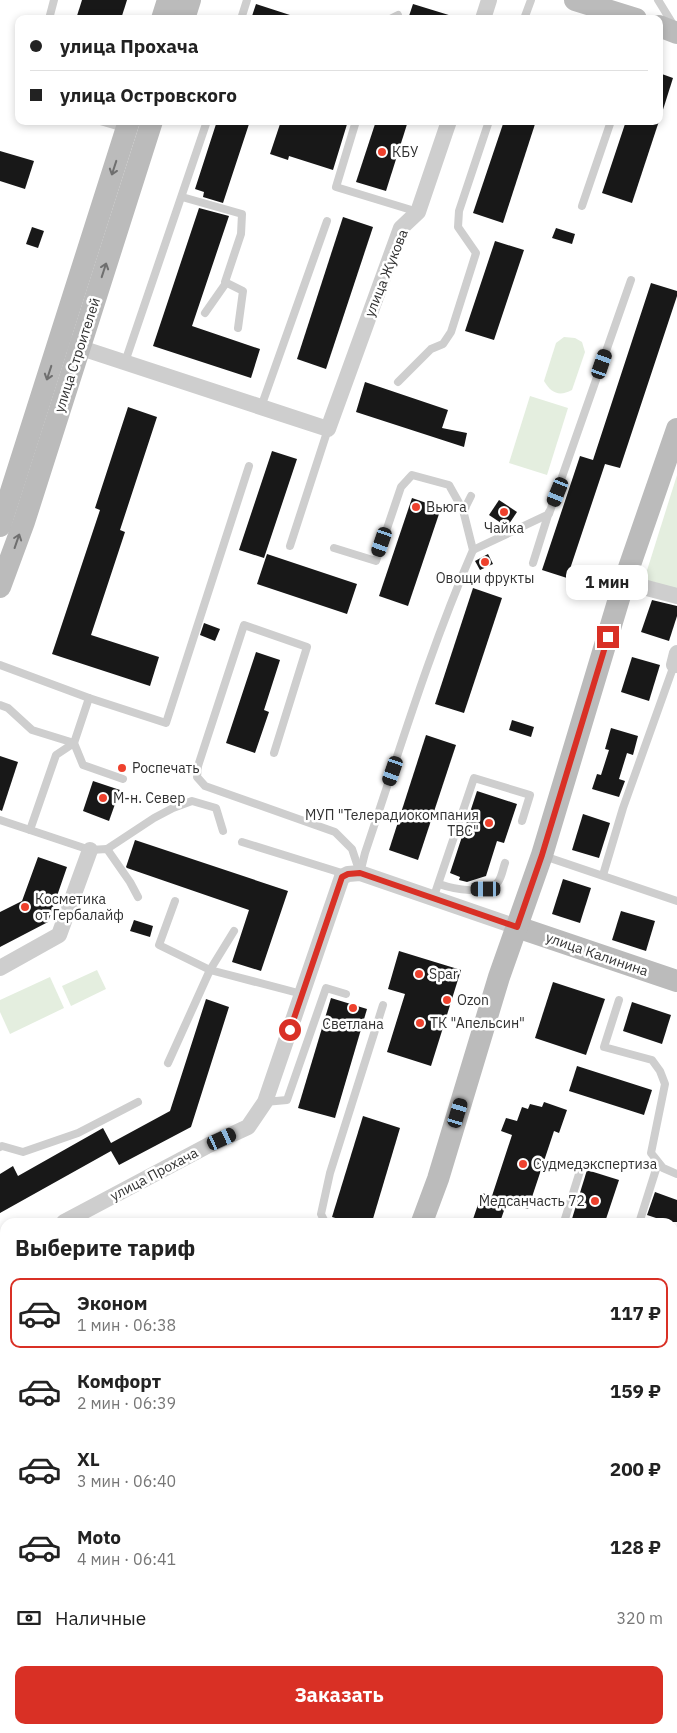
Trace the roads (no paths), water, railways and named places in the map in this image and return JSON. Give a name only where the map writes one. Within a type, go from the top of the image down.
[{"type":"street","points":[[163,15],[168,0]]},
{"type":"street","points":[[185,15],[190,0]]},
{"type":"street","points":[[484,15],[490,0]]},
{"type":"street","points":[[575,0],[623,15]]},
{"type":"street","points":[[663,27],[677,32]]},
{"type":"street","name":"улица Жукова","points":[[328,429],[401,228],[418,212],[448,125]]},
{"type":"street","name":"улица Строителей","points":[[0,526],[69,344],[138,129]]},
{"type":"street","points":[[69,344],[328,429]]},
{"type":"street","name":"улица Строителей","points":[[0,587],[24,522],[69,344]]},
{"type":"street","points":[[423,1218],[438,1179],[497,986],[542,855],[624,582],[677,429]]},
{"type":"street","points":[[624,582],[677,596]]},
{"type":"street","points":[[0,968],[59,935],[90,850]]},
{"type":"street","points":[[354,874],[436,891],[517,927]]},
{"type":"street","name":"улица Прохача","points":[[72,1218],[209,1145],[248,1127],[266,1102],[342,877],[354,874]]},
{"type":"street","name":"улица Калинина","points":[[517,927],[677,981]]},
{"type":"lane","points":[[50,15],[54,0]]},
{"type":"lane","points":[[242,15],[247,0]]},
{"type":"lane","points":[[525,15],[531,0]]},
{"type":"lane","points":[[658,0],[677,32]]},
{"type":"lane","points":[[119,125],[138,129]]},
{"type":"lane","points":[[125,362],[206,125]]},
{"type":"lane","points":[[355,125],[336,186],[418,212]]},
{"type":"lane","points":[[398,382],[431,349],[443,344],[451,332],[476,253],[458,226],[460,211],[488,125]]},
{"type":"lane","points":[[582,206],[609,125]]},
{"type":"lane","points":[[182,197],[242,214],[241,234],[226,283],[205,313]]},
{"type":"lane","points":[[261,407],[327,221]]},
{"type":"lane","points":[[533,562],[631,280]]},
{"type":"lane","points":[[226,283],[243,292],[238,328]]},
{"type":"lane","points":[[290,546],[328,429]]},
{"type":"lane","points":[[0,665],[89,698],[166,723],[249,466]]},
{"type":"lane","points":[[334,548],[376,561],[401,487],[412,475],[449,485],[464,513],[474,550],[451,602],[417,696],[365,854],[354,874]]},
{"type":"lane","points":[[464,513],[471,496]]},
{"type":"lane","points":[[474,550],[549,512]]},
{"type":"lane","points":[[274,753],[307,647],[244,625],[198,766],[197,777],[205,786],[335,832],[352,849],[354,874]]},
{"type":"lane","points":[[603,875],[623,808],[676,661]]},
{"type":"lane","points":[[30,830],[56,755],[74,743],[89,698]]},
{"type":"lane","points":[[0,705],[8,708],[32,730],[74,743]]},
{"type":"lane","points":[[74,743],[83,765],[123,779]]},
{"type":"lane","points":[[505,863],[498,882],[486,889],[436,891],[474,778],[530,795],[522,821]]},
{"type":"lane","points":[[0,820],[90,850],[107,849],[154,818],[192,801],[216,808],[223,831]]},
{"type":"lane","points":[[242,842],[322,868],[354,874]]},
{"type":"lane","points":[[107,849],[138,897]]},
{"type":"lane","points":[[542,855],[677,901]]},
{"type":"lane","points":[[176,900],[158,945],[210,970],[302,994]]},
{"type":"lane","points":[[168,1063],[210,970],[234,931]]},
{"type":"lane","points":[[266,1102],[287,1100],[326,988],[346,994]]},
{"type":"lane","points":[[619,1000],[604,1047],[652,1060],[660,1071],[665,1084],[651,1153],[663,1168],[677,1174]]},
{"type":"lane","points":[[323,1218],[321,1214],[330,1172],[384,1005]]},
{"type":"lane","points":[[0,1147],[23,1152],[78,1133],[138,1102]]},
{"type":"lane","points":[[641,1218],[658,1162]]},
{"type":"lane","points":[[565,1218],[580,1171]]},
{"type":"place","name":"КБУ","points":[[382,152]]},
{"type":"place","name":"Вьюга","points":[[416,507]]},
{"type":"place","name":"Чайка","points":[[504,512]]},
{"type":"place","name":"Овощи фрукты","points":[[485,562]]},
{"type":"place","name":"Роспечать","points":[[122,768]]},
{"type":"place","name":"М-н. Север","points":[[103,798]]},
{"type":"place","name":"МУП \"Телерадиокомпания ТВС\"","points":[[489,823]]},
{"type":"place","name":"Косметика от Гербалайф","points":[[25,907]]},
{"type":"place","name":"Spar","points":[[419,974]]},
{"type":"place","name":"Ozon","points":[[447,1000]]},
{"type":"place","name":"Светлана","points":[[353,1008]]},
{"type":"place","name":"ТК \"Апельсин\"","points":[[420,1023]]},
{"type":"place","name":"Судмедэкспертиза","points":[[523,1164]]},
{"type":"place","name":"Медсанчасть 72","points":[[595,1201]]}]
